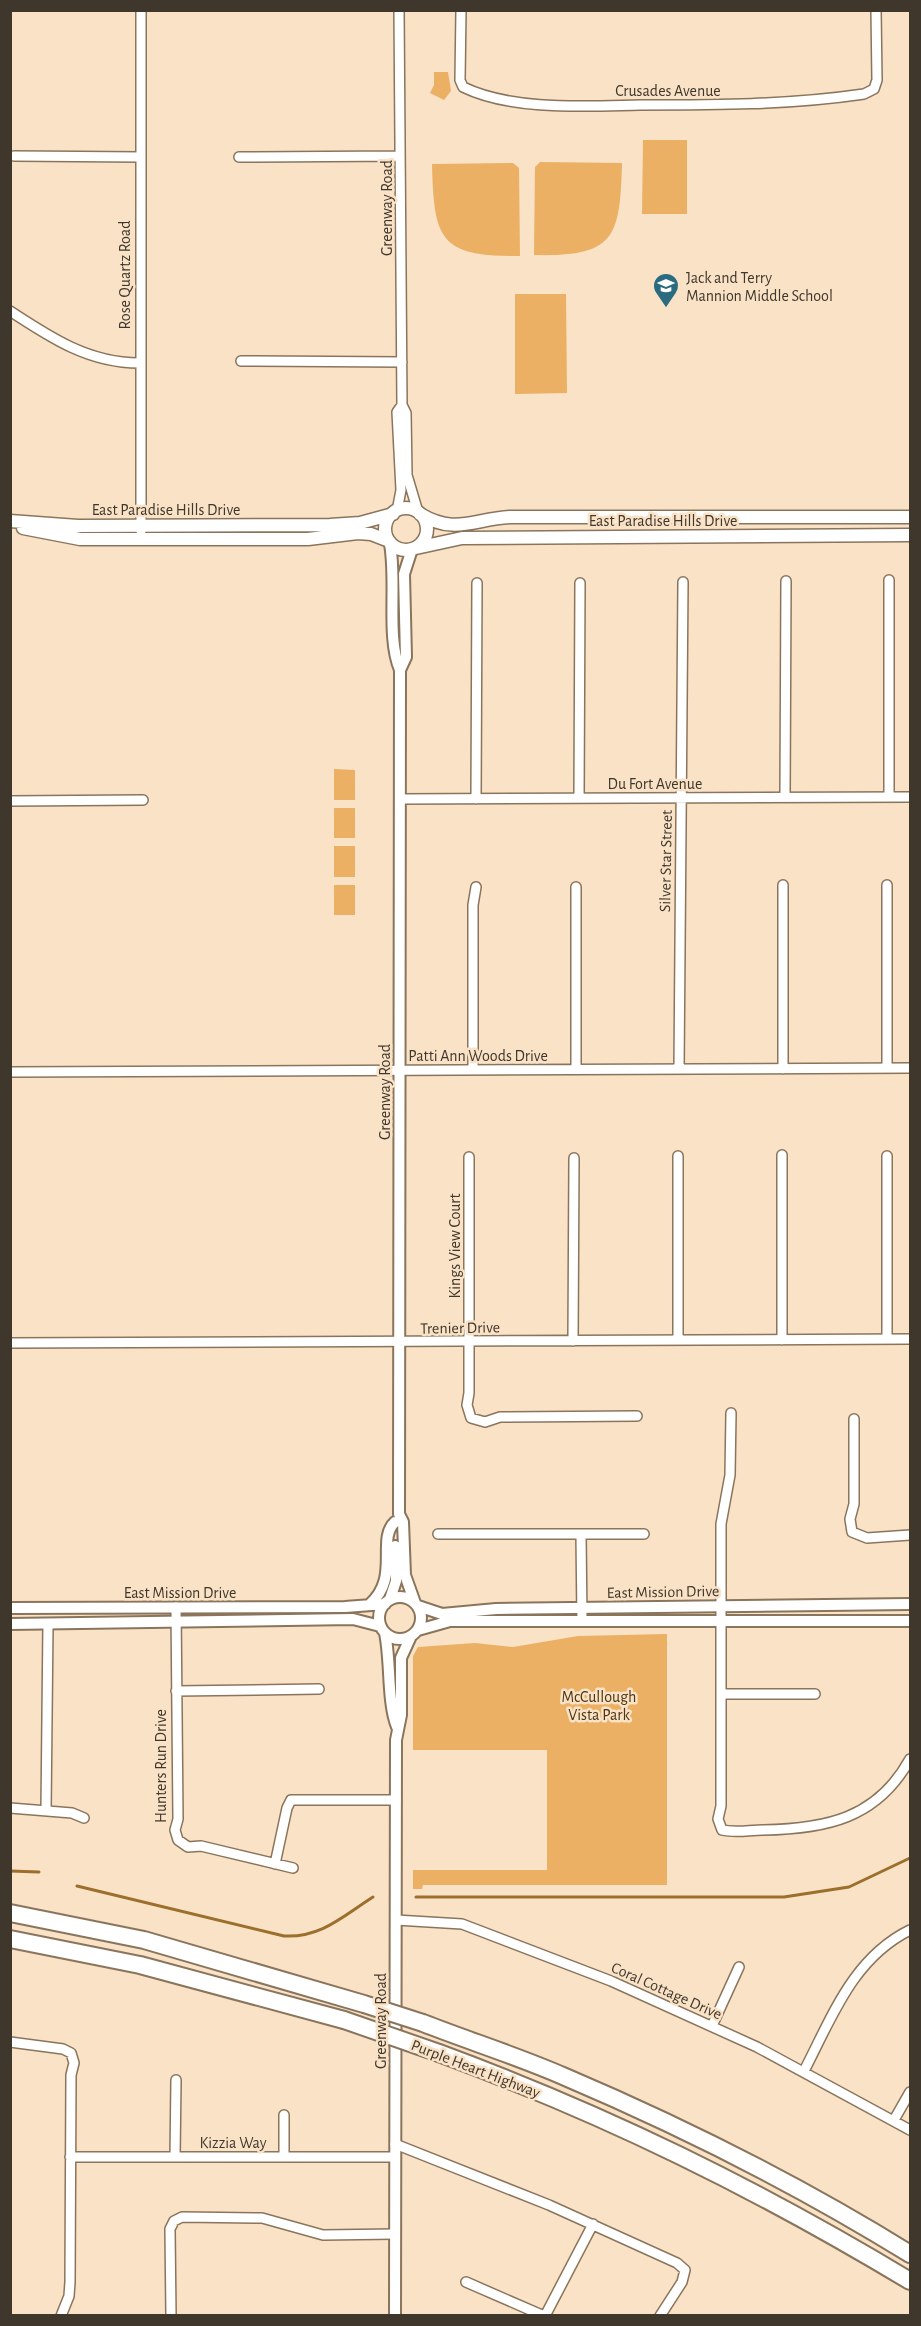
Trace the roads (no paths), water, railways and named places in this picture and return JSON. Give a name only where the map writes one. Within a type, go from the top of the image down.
[{"type":"highway","name":"Purple Heart Highway","points":[[10,1913],[144,1940],[364,2004],[423,2023],[561,2075],[685,2131],[797,2189],[910,2254]]},
{"type":"highway","name":"Purple Heart Highway","points":[[10,1939],[151,1967],[344,2020],[439,2053],[571,2105],[731,2179],[798,2214],[910,2281]]},
{"type":"main road","points":[[408,508],[419,513],[427,525],[425,538],[414,548],[403,550],[389,543],[387,523],[395,512],[408,508]]},
{"type":"main road","name":"East Paradise Hills Drive","points":[[10,523],[64,526],[344,525],[395,512]]},
{"type":"main road","name":"East Paradise Hills Drive","points":[[419,513],[449,526],[510,517],[910,517]]},
{"type":"main road","name":"East Paradise Hills Drive","points":[[10,523],[69,538],[319,538],[358,533],[371,534],[389,543]]},
{"type":"main road","name":"East Paradise Hills Drive","points":[[414,548],[462,538],[910,535]]},
{"type":"street","name":"Rose Quartz Road","points":[[141,10],[139,363],[141,539]]},
{"type":"street","name":"Greenway Road","points":[[399,10],[402,405],[406,413],[407,475],[419,513]]},
{"type":"street","name":"Crusades Avenue","points":[[461,10],[460,80],[463,87],[515,101],[576,106],[781,104],[864,94],[874,89],[877,80],[876,10]]},
{"type":"street","points":[[14,156],[140,158]]},
{"type":"street","points":[[239,158],[400,156]]},
{"type":"street","points":[[10,311],[61,344],[91,356],[139,363]]},
{"type":"street","points":[[241,361],[402,362]]},
{"type":"street","name":"Greenway Road","points":[[395,512],[401,493],[397,412],[402,405]]},
{"type":"street","name":"Greenway Road","points":[[389,543],[394,571],[394,657],[400,670]]},
{"type":"street","name":"Greenway Road","points":[[387,1601],[396,1581],[397,1518],[400,670],[406,657],[404,574],[414,548]]},
{"type":"street","points":[[889,580],[889,797]]},
{"type":"street","points":[[785,797],[786,581]]},
{"type":"street","points":[[579,798],[580,582]]},
{"type":"street","name":"Silver Star Street","points":[[679,1069],[683,582]]},
{"type":"street","points":[[476,799],[477,583]]},
{"type":"street","name":"Du Fort Avenue","points":[[400,800],[910,797]]},
{"type":"street","points":[[10,801],[143,800]]},
{"type":"street","points":[[783,885],[783,1069]]},
{"type":"street","points":[[887,885],[887,1068]]},
{"type":"street","points":[[472,1070],[473,905],[476,887]]},
{"type":"street","points":[[576,887],[576,1069]]},
{"type":"street","name":"Patti Ann Woods Drive","points":[[10,1072],[910,1068]]},
{"type":"street","points":[[782,1155],[782,1340]]},
{"type":"street","points":[[678,1156],[678,1341]]},
{"type":"street","points":[[887,1156],[887,1340]]},
{"type":"street","name":"Kings View Court","points":[[469,1157],[467,1406],[471,1418],[485,1422],[500,1417],[637,1416]]},
{"type":"street","points":[[573,1341],[574,1158]]},
{"type":"street","name":"Trenier Drive","points":[[10,1343],[910,1339]]},
{"type":"street","points":[[731,1413],[730,1475],[721,1524],[721,1806],[717,1819],[722,1830],[734,1833],[745,1830],[804,1829],[843,1819],[884,1793],[910,1759]]},
{"type":"street","points":[[854,1419],[854,1504],[850,1519],[852,1532],[867,1538],[910,1535]]},
{"type":"street","points":[[369,1605],[381,1593],[386,1581],[388,1536],[397,1518]]},
{"type":"street","name":"Greenway Road","points":[[397,1518],[403,1522],[405,1575],[416,1604]]},
{"type":"street","points":[[438,1534],[644,1533]]},
{"type":"street","points":[[581,1534],[582,1621]]},
{"type":"street","points":[[402,1598],[416,1604],[421,1616],[414,1633],[399,1639],[383,1630],[380,1617],[387,1601],[402,1598]]},
{"type":"street","name":"East Mission Drive","points":[[10,1608],[369,1605],[387,1601]]},
{"type":"street","name":"East Mission Drive","points":[[416,1604],[441,1614],[496,1609],[910,1604]]},
{"type":"street","name":"Hunters Run Drive","points":[[176,1607],[178,1819],[175,1830],[178,1840],[188,1847],[201,1846],[293,1868]]},
{"type":"street","name":"East Mission Drive","points":[[10,1624],[176,1624],[353,1619],[383,1630]]},
{"type":"street","name":"East Mission Drive","points":[[414,1633],[450,1621],[910,1621]]},
{"type":"street","points":[[46,1811],[48,1624]]},
{"type":"street","name":"Greenway Road","points":[[383,1630],[390,1659],[392,1714],[397,1727]]},
{"type":"street","name":"Greenway Road","points":[[395,2316],[397,1727],[401,1714],[401,1658],[414,1633]]},
{"type":"street","points":[[176,1691],[319,1689]]},
{"type":"street","points":[[721,1694],[815,1694]]},
{"type":"street","points":[[275,1864],[287,1808],[291,1800],[396,1800]]},
{"type":"street","points":[[10,1808],[72,1813],[84,1818]]},
{"type":"street","name":"Coral Cottage Drive","points":[[396,1920],[447,1921],[484,1931],[611,1981],[712,2026],[804,2071],[910,2130]]},
{"type":"street","points":[[804,2071],[854,1978],[873,1954],[910,1930]]},
{"type":"street","points":[[712,2026],[739,1967]]},
{"type":"street","points":[[10,2042],[63,2049],[71,2053],[74,2063],[71,2074],[70,2282],[69,2295],[61,2316]]},
{"type":"street","points":[[175,2157],[176,2080]]},
{"type":"street","points":[[894,2120],[910,2092]]},
{"type":"street","points":[[284,2115],[284,2157]]},
{"type":"street","points":[[395,2144],[501,2184],[677,2263],[685,2270],[682,2282],[660,2316]]},
{"type":"street","name":"Kizzia Way","points":[[70,2157],[395,2157]]},
{"type":"street","points":[[171,2316],[171,2229],[174,2221],[182,2217],[262,2218],[275,2220],[310,2234],[395,2234]]},
{"type":"street","points":[[466,2282],[544,2316],[593,2224]]},
{"type":"waterway","points":[[416,1897],[784,1897],[849,1887],[910,1858]]},
{"type":"waterway","points":[[10,1871],[39,1872]]},
{"type":"waterway","points":[[77,1886],[284,1936],[297,1936],[321,1930],[373,1897]]},
{"type":"place","name":"Jack and Terry Mannion Middle School","points":[[666,309]]},
{"type":"park label","name":"McCullough Vista Park","points":[[599,1705]]}]
